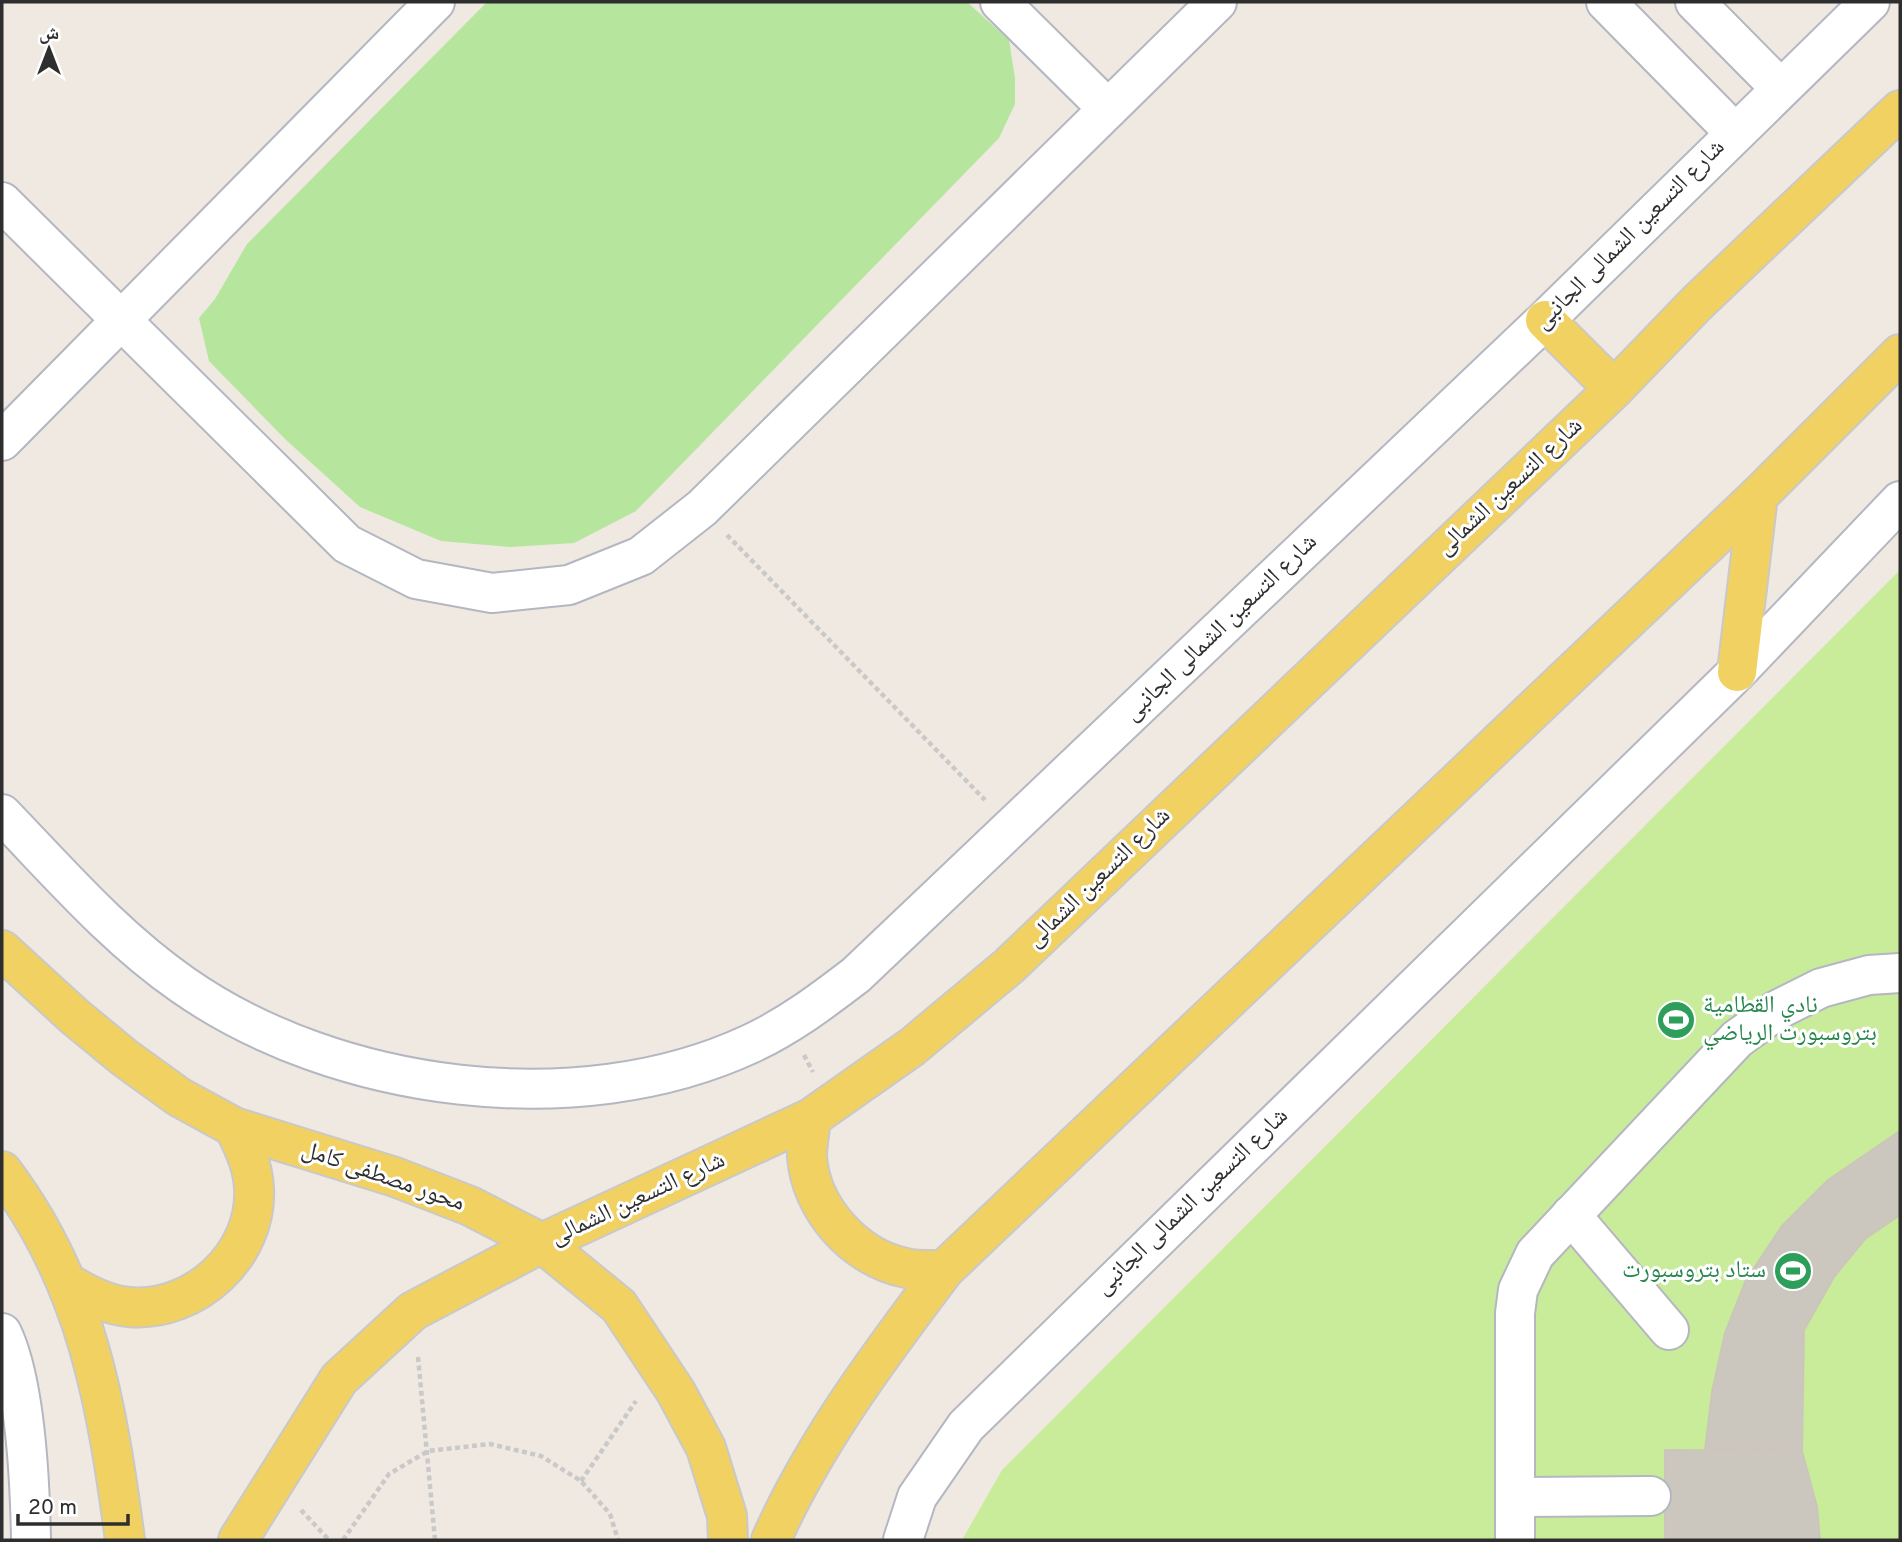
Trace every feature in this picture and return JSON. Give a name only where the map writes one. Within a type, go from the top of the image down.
[{"type":"main road","name":"شارع التسعين الشمالى","points":[[238,1540],[339,1379],[413,1311],[542,1243],[820,1111],[912,1046],[1009,966],[1614,389],[1697,303],[1900,110]]},
{"type":"main road","points":[[1545,320],[1614,389]]},
{"type":"main road","points":[[771,1540],[814,1460],[854,1395],[944,1270],[1758,496],[1900,354]]},
{"type":"main road","points":[[1737,672],[1758,496]]},
{"type":"main road","name":"محور مصطفى كامل","points":[[2,950],[74,1017],[125,1058],[179,1097],[234,1127],[395,1177],[470,1206],[542,1243],[619,1306],[660,1367],[706,1448],[727,1516],[728,1540]]},
{"type":"main road","points":[[820,1111],[807,1157],[817,1195],[838,1229],[868,1254],[905,1268],[944,1270]]},
{"type":"main road","points":[[69,1284],[98,1300],[129,1307],[161,1305],[192,1294],[218,1276],[242,1241],[250,1221],[254,1189],[249,1157],[234,1127]]},
{"type":"main road","points":[[2,1171],[33,1211],[69,1284],[97,1376],[115,1467],[125,1540]]},
{"type":"street","points":[[2,441],[435,2]]},
{"type":"street","points":[[1000,2],[1108,109]]},
{"type":"street","points":[[2,202],[347,544],[416,579],[492,593],[569,585],[641,556],[702,508],[1217,2]]},
{"type":"street","points":[[1606,2],[1734,132]]},
{"type":"street","points":[[1695,2],[1780,88]]},
{"type":"street","name":"شارع التسعين الشمالى الجانبى","points":[[2,814],[110,929],[184,986],[264,1031],[352,1064],[442,1083],[535,1089],[627,1080],[690,1067],[750,1044],[788,1023],[856,975],[1545,320],[1734,132],[1870,2]]},
{"type":"street","name":"شارع التسعين الشمالى الجانبى","points":[[903,1540],[917,1497],[965,1426],[1737,672],[1900,501]]},
{"type":"street","points":[[1515,1540],[1518,1290],[1535,1254],[1737,1039],[1777,1010],[1821,988],[1869,975],[1900,974]]},
{"type":"street","points":[[1571,1215],[1669,1330]]},
{"type":"street","points":[[2,1333],[10,1351],[20,1412],[30,1485],[31,1540]]},
{"type":"street","points":[[1515,1497],[1651,1496]]},
{"type":"path","points":[[702,508],[1012,828]]},
{"type":"path","points":[[788,1023],[820,1111]]},
{"type":"path","points":[[413,1311],[435,1540]]},
{"type":"path","points":[[581,1481],[660,1367]]},
{"type":"path","points":[[343,1540],[389,1474],[428,1451],[491,1444],[541,1456],[581,1481],[610,1514],[618,1540]]},
{"type":"green space","points":[[487,2],[967,2],[1009,40],[1015,78],[1015,104],[999,138],[636,511],[574,543],[511,547],[441,541],[360,507],[285,439],[209,361],[199,318],[215,299],[247,244]]},
{"type":"green space","name":"نادي القطامية بتروسبورت الرياضي","points":[[1900,570],[1900,1540],[962,1540],[1002,1470]]},
{"type":"building","points":[[1900,1131],[1900,1215],[1865,1239],[1834,1277],[1804,1330],[1802,1451],[1705,1450],[1712,1392],[1725,1333],[1746,1280],[1782,1226],[1828,1180]]},
{"type":"building","points":[[1665,1450],[1802,1451],[1817,1507],[1820,1540],[1665,1540]]},
{"type":"place","name":"نادي القطامية بتروسبورت الرياضي","points":[[1676,1020]]},
{"type":"place","name":"ستاد بتروسبورت","points":[[1793,1271]]}]
